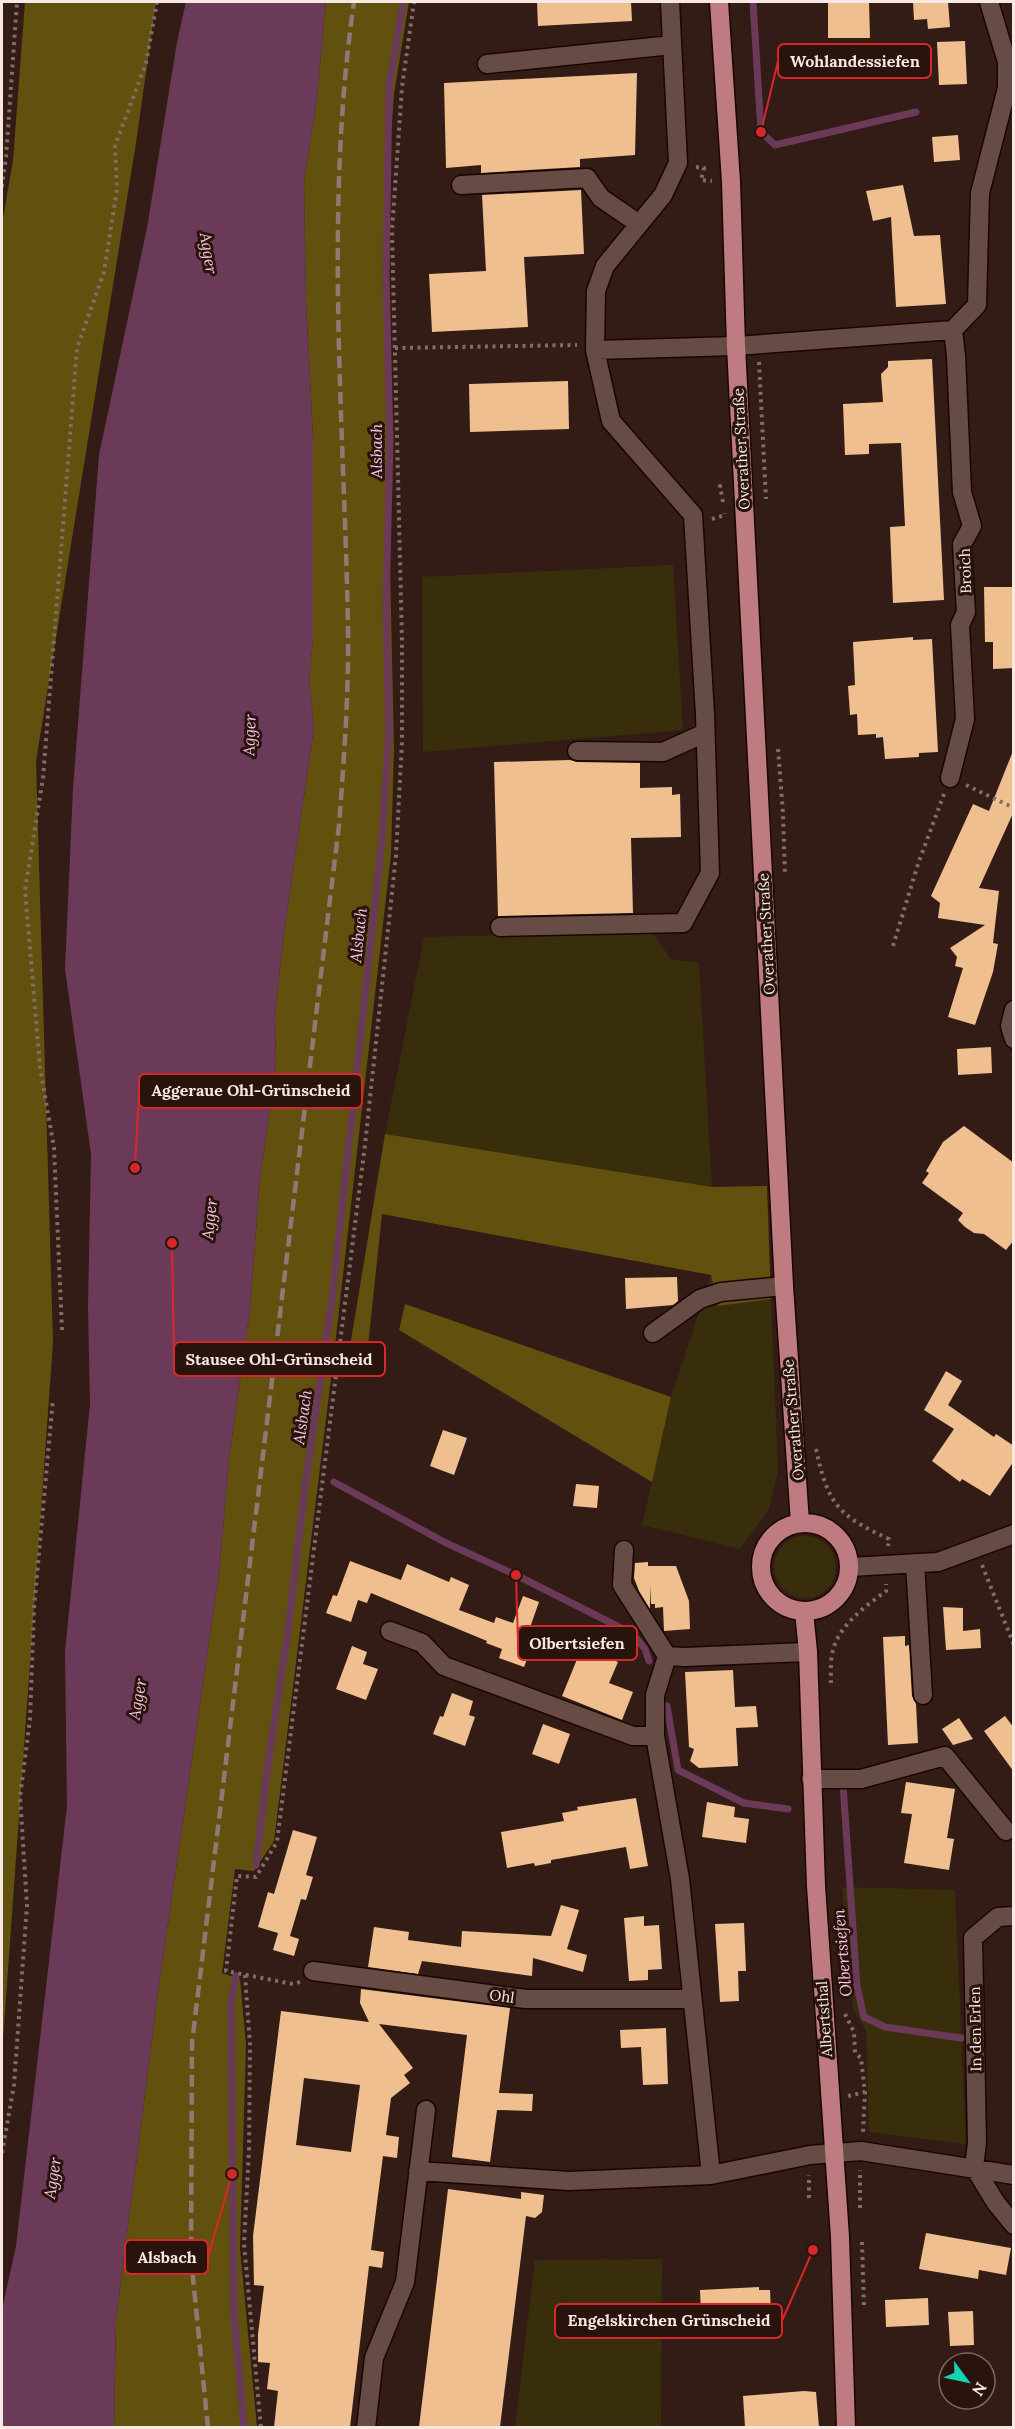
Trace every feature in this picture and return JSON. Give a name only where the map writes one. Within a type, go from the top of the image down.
[{"type":"main road","name":"Overather Straße","points":[[720,2],[731,182],[736,346],[784,1286],[800,1523]]},
{"type":"main road","points":[[800,1523],[813,1523],[835,1534],[843,1544],[850,1567],[846,1584],[836,1599],[821,1608],[804,1611],[791,1609],[779,1603],[770,1594],[761,1569],[768,1544],[776,1534],[800,1523]]},
{"type":"main road","name":"Albertsthal","points":[[804,1611],[808,1652],[816,1886],[840,2248],[846,2427]]},
{"type":"street","points":[[500,927],[683,923],[710,873],[693,515],[611,421],[595,350],[596,291],[605,266],[663,195],[678,163],[670,2]]},
{"type":"street","points":[[595,350],[736,346],[953,330],[977,305],[981,193],[1006,88],[1007,62],[988,2]]},
{"type":"street","points":[[487,64],[672,45]]},
{"type":"street","points":[[461,185],[587,178],[601,198],[639,224]]},
{"type":"street","name":"Broich","points":[[950,778],[965,719],[960,626],[966,612],[962,544],[972,526],[962,492],[953,330]]},
{"type":"street","points":[[577,751],[663,752],[705,733]]},
{"type":"street","points":[[1014,1011],[1010,1026],[1014,1039]]},
{"type":"street","points":[[653,1333],[700,1299],[721,1292],[784,1286]]},
{"type":"street","points":[[850,1567],[938,1562],[1014,1534]]},
{"type":"street","points":[[624,1550],[622,1585],[667,1656],[655,1695],[655,1736],[680,1879],[711,2175]]},
{"type":"street","points":[[915,1563],[923,1695]]},
{"type":"street","points":[[390,1630],[422,1643],[444,1666],[633,1736],[655,1736]]},
{"type":"street","points":[[667,1656],[808,1652]]},
{"type":"street","points":[[811,1779],[861,1779],[945,1756],[1006,1831]]},
{"type":"street","name":"In den Erlen","points":[[974,2167],[977,2143],[974,1938],[998,1917],[1014,1916]]},
{"type":"street","name":"Ohl","points":[[313,1971],[526,1999],[692,1999]]},
{"type":"street","points":[[366,2427],[374,2358],[405,2282],[426,2110]]},
{"type":"street","points":[[418,2171],[569,2181],[711,2175],[810,2155],[861,2151],[1014,2175]]},
{"type":"street","points":[[974,2167],[996,2203],[1014,2225]]},
{"type":"path","points":[[2,187],[17,2]]},
{"type":"path","points":[[62,1330],[54,1148],[40,1068],[25,890],[43,778],[77,348],[104,272],[117,189],[115,146],[147,63],[157,2]]},
{"type":"path","points":[[313,1971],[307,1981],[293,1984],[226,1971],[237,1876],[256,1877],[277,1842],[365,1145],[396,855],[402,742],[402,675],[392,231],[402,87],[414,2]]},
{"type":"path","points":[[758,343],[766,501]]},
{"type":"path","points":[[395,348],[575,345],[595,350]]},
{"type":"path","points":[[778,742],[785,883]]},
{"type":"path","points":[[893,946],[918,864],[950,778],[1014,808]]},
{"type":"path","points":[[2,2153],[14,2085],[27,1905],[20,1797],[30,1719],[34,1608],[53,1399]]},
{"type":"path","points":[[815,1442],[827,1491],[842,1512],[868,1530],[889,1539],[886,1591],[847,1625],[840,1635],[833,1650],[831,1684]]},
{"type":"path","points":[[975,1548],[1014,1645]]},
{"type":"path","points":[[245,1975],[250,2043],[249,2150],[244,2244],[261,2427]]},
{"type":"path","points":[[843,2008],[854,2032],[855,2053],[861,2058],[866,2108],[861,2151],[860,2214]]},
{"type":"path","points":[[861,2236],[864,2308]]},
{"type":"shaded area","points":[[25,2],[156,2],[136,143],[36,761],[53,1342],[2,2054],[2,224],[13,160]]},
{"type":"shaded area","points":[[326,2],[409,2],[394,94],[383,247],[394,749],[391,854],[334,1354],[274,1841],[254,1871],[235,1869],[222,1973],[240,1979],[246,2045],[240,2249],[257,2427],[114,2428],[116,2320],[158,1992],[219,1574],[229,1459],[250,1309],[260,1178],[276,1066],[275,1017],[283,940],[314,727],[309,680],[313,640],[313,438],[306,303],[304,182],[317,98]]},
{"type":"shaded area","points":[[673,565],[683,730],[423,752],[422,577]]},
{"type":"shaded area","points":[[652,932],[671,959],[699,963],[712,1187],[385,1134],[424,937]]},
{"type":"shaded area","points":[[385,1134],[712,1187],[767,1186],[771,1299],[718,1306],[711,1275],[382,1214],[365,1374],[347,1365]]},
{"type":"shaded area","points":[[711,1275],[718,1306],[771,1299],[778,1471],[769,1509],[740,1549],[642,1525],[671,1397]]},
{"type":"shaded area","points":[[405,1304],[671,1397],[652,1482],[399,1330]]},
{"type":"shaded area","points":[[805,1536],[827,1545],[836,1567],[827,1589],[805,1598],[783,1589],[774,1567],[783,1545]]},
{"type":"shaded area","points":[[842,1887],[955,1890],[966,2144],[869,2132],[866,2031],[853,2008]]},
{"type":"shaded area","points":[[662,2259],[661,2427],[515,2427],[535,2260]]},
{"type":"water","name":"Agger","points":[[186,2],[326,2],[317,98],[304,182],[306,303],[313,438],[313,640],[309,680],[314,727],[283,940],[275,1017],[276,1066],[260,1178],[250,1309],[229,1459],[219,1574],[158,1992],[116,2320],[114,2427],[2,2427],[2,2310],[16,2246],[67,1806],[65,1652],[90,1404],[88,1307],[91,1154],[65,969],[73,788],[99,455],[147,228],[177,42]]},
{"type":"building","points":[[537,2],[631,2],[632,21],[538,26]]},
{"type":"building","points":[[828,2],[869,2],[870,38],[828,38]]},
{"type":"building","points":[[913,2],[948,2],[950,27],[928,29],[927,19],[914,20]]},
{"type":"building","points":[[965,41],[967,84],[939,85],[937,42]]},
{"type":"building","points":[[637,73],[635,155],[580,159],[580,167],[481,173],[481,165],[446,168],[444,83]]},
{"type":"building","points":[[958,135],[960,160],[934,162],[932,137]]},
{"type":"building","points":[[903,185],[914,236],[940,235],[946,304],[896,307],[891,217],[873,221],[866,191]]},
{"type":"building","points":[[581,190],[584,254],[524,257],[528,327],[432,332],[429,274],[486,271],[482,195]]},
{"type":"building","points":[[932,359],[944,600],[893,603],[890,527],[905,526],[901,443],[869,444],[869,454],[845,455],[843,404],[883,402],[881,374],[888,367],[888,361]]},
{"type":"building","points":[[568,381],[569,429],[470,432],[469,384]]},
{"type":"building","points":[[984,587],[1014,587],[1014,668],[993,669],[993,642],[985,642]]},
{"type":"building","points":[[913,637],[913,640],[932,639],[938,752],[919,753],[919,757],[885,759],[883,737],[876,738],[876,734],[858,735],[857,714],[850,715],[848,686],[855,685],[853,642]]},
{"type":"building","points":[[1013,751],[1014,811],[979,888],[999,891],[993,943],[998,944],[993,972],[975,1025],[948,1017],[963,968],[955,966],[957,957],[950,948],[985,925],[938,918],[940,903],[931,896],[973,804],[989,811]]},
{"type":"building","points":[[570,760],[640,763],[640,788],[672,787],[672,795],[680,794],[681,837],[631,838],[633,913],[498,916],[494,762]]},
{"type":"building","points":[[991,1047],[992,1073],[958,1075],[957,1049]]},
{"type":"building","points":[[964,1126],[1014,1163],[1014,1240],[1006,1250],[984,1234],[974,1233],[965,1227],[958,1220],[963,1213],[922,1183],[929,1173],[926,1171],[943,1142]]},
{"type":"building","points":[[677,1277],[678,1301],[673,1305],[626,1309],[625,1278]]},
{"type":"building","points":[[946,1371],[962,1381],[948,1405],[994,1437],[996,1434],[1014,1446],[1014,1461],[990,1496],[962,1479],[960,1482],[932,1461],[954,1429],[924,1410]]},
{"type":"building","points":[[443,1430],[467,1438],[454,1475],[430,1466]]},
{"type":"building","points":[[576,1484],[599,1486],[597,1508],[573,1506]]},
{"type":"building","points":[[350,1561],[401,1580],[407,1564],[449,1582],[451,1577],[469,1585],[459,1610],[494,1623],[496,1617],[513,1623],[523,1596],[539,1602],[527,1636],[535,1639],[524,1667],[499,1658],[502,1649],[486,1643],[487,1641],[371,1593],[367,1603],[358,1600],[351,1622],[326,1613],[333,1595],[337,1596]]},
{"type":"building","points":[[648,1562],[648,1566],[676,1566],[689,1601],[690,1629],[664,1631],[663,1607],[655,1608],[655,1604],[651,1604],[650,1586],[650,1609],[634,1578],[635,1563]]},
{"type":"building","points":[[943,1607],[963,1608],[963,1631],[980,1629],[981,1648],[946,1650]]},
{"type":"building","points":[[905,1636],[905,1646],[909,1645],[918,1743],[888,1745],[883,1637]]},
{"type":"building","points":[[352,1646],[367,1652],[363,1664],[378,1669],[366,1700],[336,1689]]},
{"type":"building","points":[[582,1647],[618,1662],[609,1683],[633,1692],[622,1720],[562,1696]]},
{"type":"building","points":[[733,1670],[735,1707],[756,1706],[758,1727],[736,1728],[738,1766],[699,1768],[690,1761],[694,1749],[689,1747],[685,1672]]},
{"type":"building","points":[[452,1693],[473,1701],[469,1715],[475,1717],[465,1746],[433,1734],[440,1716],[443,1717]]},
{"type":"building","points":[[1005,1716],[1014,1728],[1014,1772],[984,1731]]},
{"type":"building","points":[[959,1718],[973,1739],[953,1745],[942,1729]]},
{"type":"building","points":[[543,1724],[570,1734],[559,1764],[532,1754]]},
{"type":"building","points":[[906,1782],[955,1789],[947,1838],[954,1839],[949,1870],[904,1863],[912,1814],[901,1813]]},
{"type":"building","points":[[636,1798],[648,1866],[630,1869],[626,1847],[551,1860],[551,1863],[535,1866],[534,1863],[507,1868],[501,1832],[564,1821],[562,1813],[578,1810],[577,1807]]},
{"type":"building","points":[[707,1802],[735,1807],[734,1817],[749,1819],[746,1843],[702,1837]]},
{"type":"building","points":[[293,1830],[317,1837],[306,1875],[313,1877],[306,1900],[301,1899],[290,1936],[299,1939],[294,1956],[273,1950],[278,1933],[258,1927],[268,1892],[274,1894]]},
{"type":"building","points":[[561,1905],[579,1910],[567,1949],[587,1955],[583,1972],[533,1958],[532,1976],[422,1961],[418,1974],[368,1967],[374,1927],[409,1932],[408,1940],[461,1947],[462,1931],[551,1936]]},
{"type":"building","points":[[644,1916],[644,1926],[659,1925],[662,1969],[648,1970],[648,1980],[629,1981],[624,1918]]},
{"type":"building","points":[[744,1923],[746,1971],[738,1971],[739,2001],[720,2002],[715,1924]]},
{"type":"building","points":[[361,1989],[510,2008],[499,2093],[533,2094],[532,2111],[497,2110],[490,2162],[452,2157],[467,2035],[379,2024],[413,2068],[404,2075],[410,2083],[391,2098],[386,2135],[399,2137],[397,2158],[383,2156],[371,2250],[384,2252],[382,2268],[369,2266],[350,2427],[274,2427],[278,2391],[267,2389],[270,2363],[258,2362],[258,2334],[264,2286],[254,2285],[253,2236],[281,2011],[369,2022],[360,2003]],"holes":[[[304,2078],[360,2085],[351,2152],[296,2145]]]},
{"type":"building","points":[[666,2028],[668,2084],[643,2085],[641,2047],[621,2048],[620,2030]]},
{"type":"building","points":[[448,2189],[521,2199],[521,2192],[544,2195],[542,2212],[535,2218],[526,2216],[500,2427],[419,2427]]},
{"type":"building","points":[[926,2233],[1011,2248],[1006,2275],[979,2270],[978,2279],[919,2269]]},
{"type":"building","points":[[759,2287],[759,2290],[770,2290],[771,2313],[701,2314],[700,2290]]},
{"type":"building","points":[[928,2298],[929,2325],[886,2327],[885,2300]]},
{"type":"building","points":[[973,2311],[974,2345],[950,2346],[948,2312]]},
{"type":"building","points":[[816,2392],[819,2427],[745,2427],[743,2396]]},
{"type":"waterway","name":"Alsbach","points":[[256,1865],[305,1486],[332,1299],[381,849],[389,733],[386,605],[390,441],[386,276],[389,87],[403,2]]},
{"type":"waterway","points":[[753,2],[761,132],[775,145],[916,112]]},
{"type":"waterway","name":"Olbertsiefen","points":[[334,1482],[446,1543],[516,1575],[633,1634],[645,1649],[649,1661]]},
{"type":"waterway","name":"Olbertsiefen","points":[[667,1706],[678,1770],[744,1803],[788,1809]]},
{"type":"waterway","name":"Olbertsiefen","points":[[843,1785],[857,1986],[864,2017],[885,2027],[961,2038]]},
{"type":"waterway","name":"Alsbach","points":[[236,1976],[231,2001],[234,2314],[244,2428]]},
{"type":"railway","points":[[208,2428],[191,2258],[192,2043],[339,825],[346,726],[348,651],[338,314],[338,235],[345,79],[354,2]]},
{"type":"place","name":"Wohlandessiefen","points":[[761,132]]},
{"type":"place","name":"Aggeraue Ohl-Grünscheid","points":[[135,1168]]},
{"type":"place","name":"Stausee Ohl-Grünscheid","points":[[172,1243]]},
{"type":"place","name":"Olbertsiefen","points":[[516,1575]]},
{"type":"place","name":"Alsbach","points":[[232,2174]]},
{"type":"place","name":"Engelskirchen Grünscheid","points":[[813,2250]]}]
